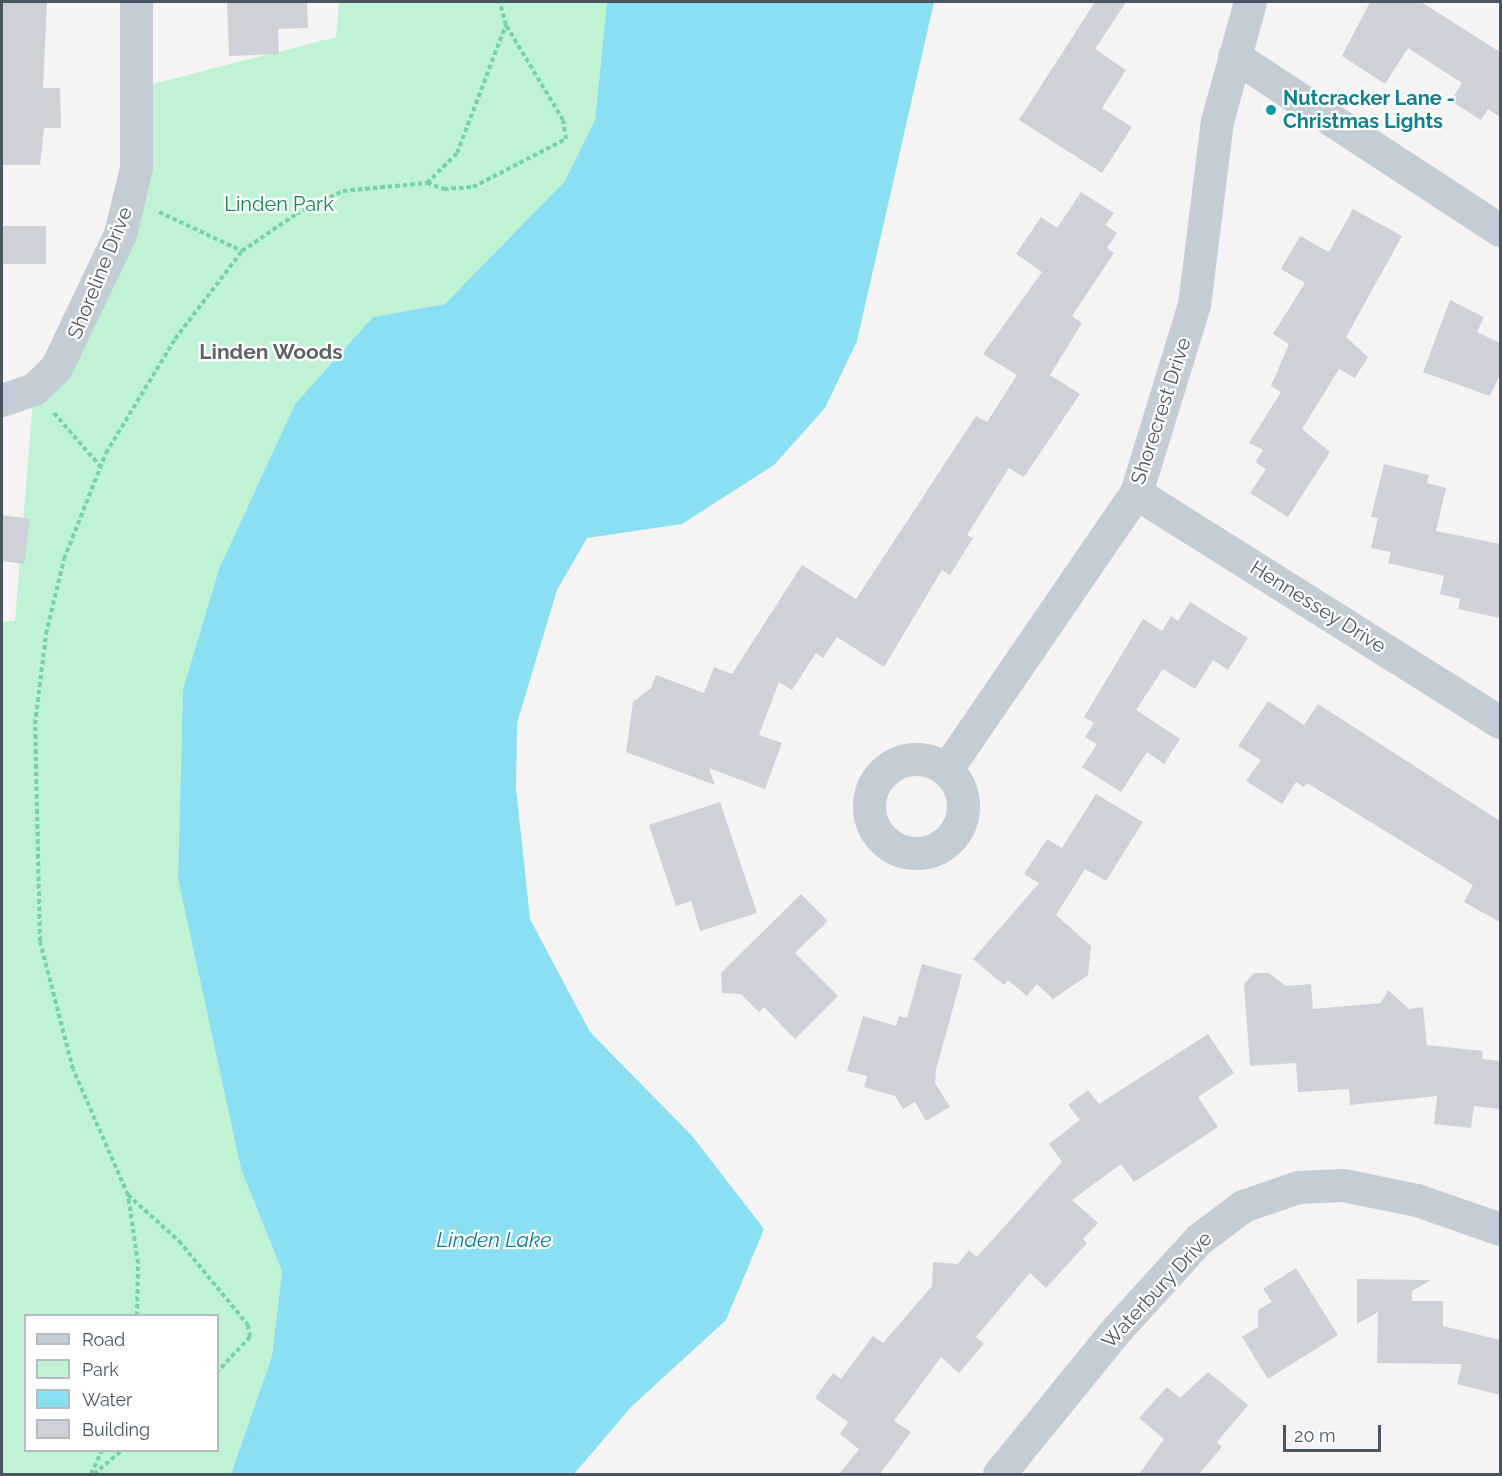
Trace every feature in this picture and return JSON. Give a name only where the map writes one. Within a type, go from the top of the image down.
[{"type":"street","name":"Shoreline Drive","points":[[34,389],[74,341],[131,199],[136,168],[136,2]]},
{"type":"street","name":"Shorecrest Drive","points":[[946,770],[1136,493],[1194,306],[1217,121],[1250,2]]},
{"type":"street","points":[[1234,56],[1500,230]]},
{"type":"street","points":[[2,400],[34,389]]},
{"type":"street","name":"Hennessey Drive","points":[[1136,493],[1500,722]]},
{"type":"street","name":"Waterbury Drive","points":[[999,1474],[1117,1329],[1199,1239],[1243,1206],[1298,1187],[1343,1185],[1418,1200],[1500,1229]]},
{"type":"path","points":[[136,1314],[138,1263],[128,1195],[56,1016],[40,941],[34,788],[46,634],[64,559],[100,466],[175,339],[242,251],[296,214],[344,191],[427,183],[444,189],[473,187],[566,139],[562,120],[506,25],[500,2]]},
{"type":"path","points":[[427,183],[457,153],[506,25]]},
{"type":"path","points":[[131,199],[242,251]]},
{"type":"path","points":[[34,389],[100,466]]},
{"type":"path","points":[[128,1195],[179,1241],[248,1325],[250,1337],[219,1370]]},
{"type":"path","points":[[93,1474],[101,1452]]},
{"type":"path","points":[[93,1474],[120,1452]]},
{"type":"green space","name":"Linden Park","points":[[339,2],[607,2],[595,120],[565,181],[516,237],[445,304],[373,317],[295,404],[219,569],[183,689],[178,879],[241,1169],[282,1271],[272,1356],[231,1474],[2,1474],[2,622],[15,621],[34,389],[120,234],[137,88],[336,37]]},
{"type":"water","name":"Linden Lake","points":[[607,2],[934,2],[857,341],[825,408],[774,465],[682,524],[587,538],[557,590],[517,723],[516,788],[530,919],[590,1032],[693,1137],[764,1229],[726,1320],[631,1407],[574,1474],[231,1474],[272,1356],[282,1271],[241,1169],[178,879],[183,689],[219,569],[295,404],[373,317],[445,304],[565,181],[595,120]]},
{"type":"building","points":[[2,2],[47,2],[43,88],[60,88],[61,128],[44,128],[40,165],[2,165]]},
{"type":"building","points":[[227,2],[307,2],[308,28],[278,29],[279,54],[229,56]]},
{"type":"building","points":[[1095,2],[1126,2],[1095,49],[1126,70],[1102,108],[1132,127],[1102,173],[1019,120]]},
{"type":"building","points":[[1370,2],[1421,2],[1500,52],[1500,117],[1488,109],[1481,120],[1451,101],[1462,83],[1408,48],[1385,84],[1342,56]]},
{"type":"building","points":[[1081,192],[1114,213],[1105,225],[1117,233],[1107,248],[1114,253],[1072,316],[1082,323],[1050,375],[1080,394],[1024,477],[1009,468],[967,535],[973,538],[950,575],[942,570],[884,667],[837,637],[823,658],[816,653],[792,690],[779,682],[759,735],[782,743],[765,789],[709,768],[715,785],[626,752],[633,702],[651,688],[656,675],[704,693],[714,667],[732,674],[802,565],[856,599],[976,416],[987,422],[1017,375],[983,354],[1042,272],[1016,254],[1041,217],[1057,228]]},
{"type":"building","points":[[1353,209],[1402,236],[1346,337],[1368,357],[1355,378],[1339,369],[1302,429],[1330,452],[1288,517],[1250,493],[1266,469],[1255,462],[1263,450],[1249,443],[1281,392],[1271,386],[1289,344],[1273,334],[1305,283],[1281,269],[1300,236],[1329,252]]},
{"type":"building","points":[[2,226],[46,226],[46,264],[2,264]]},
{"type":"building","points":[[1450,300],[1484,317],[1477,332],[1500,343],[1500,374],[1490,396],[1423,372]]},
{"type":"building","points":[[1384,464],[1429,475],[1427,483],[1446,488],[1436,531],[1500,544],[1500,618],[1458,609],[1460,599],[1440,594],[1444,576],[1388,563],[1391,552],[1371,548],[1378,518],[1371,517]]},
{"type":"building","points":[[2,515],[30,519],[24,564],[2,561]]},
{"type":"building","points":[[1190,602],[1248,638],[1228,670],[1213,660],[1195,689],[1163,669],[1136,710],[1180,739],[1164,764],[1147,752],[1121,792],[1082,767],[1097,744],[1085,737],[1094,723],[1084,717],[1143,619],[1162,631],[1171,616],[1178,621]]},
{"type":"building","points":[[1268,701],[1304,725],[1318,704],[1500,821],[1500,922],[1464,902],[1473,885],[1307,783],[1304,787],[1296,782],[1282,804],[1246,781],[1261,760],[1238,746]]},
{"type":"building","points":[[1096,794],[1143,822],[1106,881],[1085,869],[1056,915],[1091,946],[1088,975],[1053,999],[1037,984],[1027,996],[1008,980],[1004,985],[973,959],[1039,883],[1024,874],[1047,839],[1062,848]]},
{"type":"building","points":[[720,802],[757,913],[700,931],[691,901],[676,906],[649,825]]},
{"type":"building","points":[[801,894],[828,921],[795,953],[838,996],[795,1039],[764,1007],[759,1012],[741,994],[722,993],[721,973]]},
{"type":"building","points":[[922,964],[962,975],[936,1070],[935,1083],[950,1107],[926,1121],[915,1102],[903,1109],[895,1096],[864,1087],[867,1076],[847,1071],[863,1016],[896,1026],[899,1016],[907,1018]]},
{"type":"building","points":[[1254,973],[1269,973],[1286,986],[1311,984],[1313,1009],[1381,1003],[1388,990],[1409,1009],[1423,1007],[1427,1045],[1483,1051],[1482,1059],[1500,1061],[1500,1109],[1474,1106],[1471,1128],[1434,1124],[1437,1096],[1350,1105],[1349,1089],[1298,1092],[1296,1063],[1250,1066],[1244,984]]},
{"type":"building","points":[[1208,1034],[1234,1073],[1198,1097],[1218,1127],[1134,1182],[1121,1164],[1072,1200],[1098,1223],[1083,1239],[1087,1243],[1046,1288],[1030,1273],[976,1337],[984,1344],[959,1373],[941,1357],[894,1421],[911,1432],[880,1474],[839,1474],[859,1449],[840,1434],[848,1422],[815,1398],[833,1373],[841,1379],[873,1336],[883,1343],[932,1286],[933,1262],[958,1264],[969,1250],[977,1257],[1062,1162],[1049,1144],[1080,1120],[1068,1105],[1088,1090],[1099,1104]]},
{"type":"building","points":[[1296,1268],[1338,1335],[1268,1379],[1242,1337],[1258,1327],[1258,1310],[1272,1302],[1263,1289]]},
{"type":"building","points":[[1357,1279],[1431,1280],[1412,1291],[1412,1301],[1443,1301],[1443,1326],[1500,1340],[1500,1395],[1457,1384],[1462,1364],[1377,1363],[1378,1312],[1357,1324]]},
{"type":"building","points":[[1208,1372],[1248,1405],[1217,1442],[1222,1447],[1199,1474],[1139,1474],[1164,1439],[1139,1418],[1167,1387],[1180,1398]]},
{"type":"place","name":"Nutcracker Lane - Christmas Lights","points":[[1271,110]]},
{"type":"district","name":"Linden Woods","points":[[271,352]]}]
